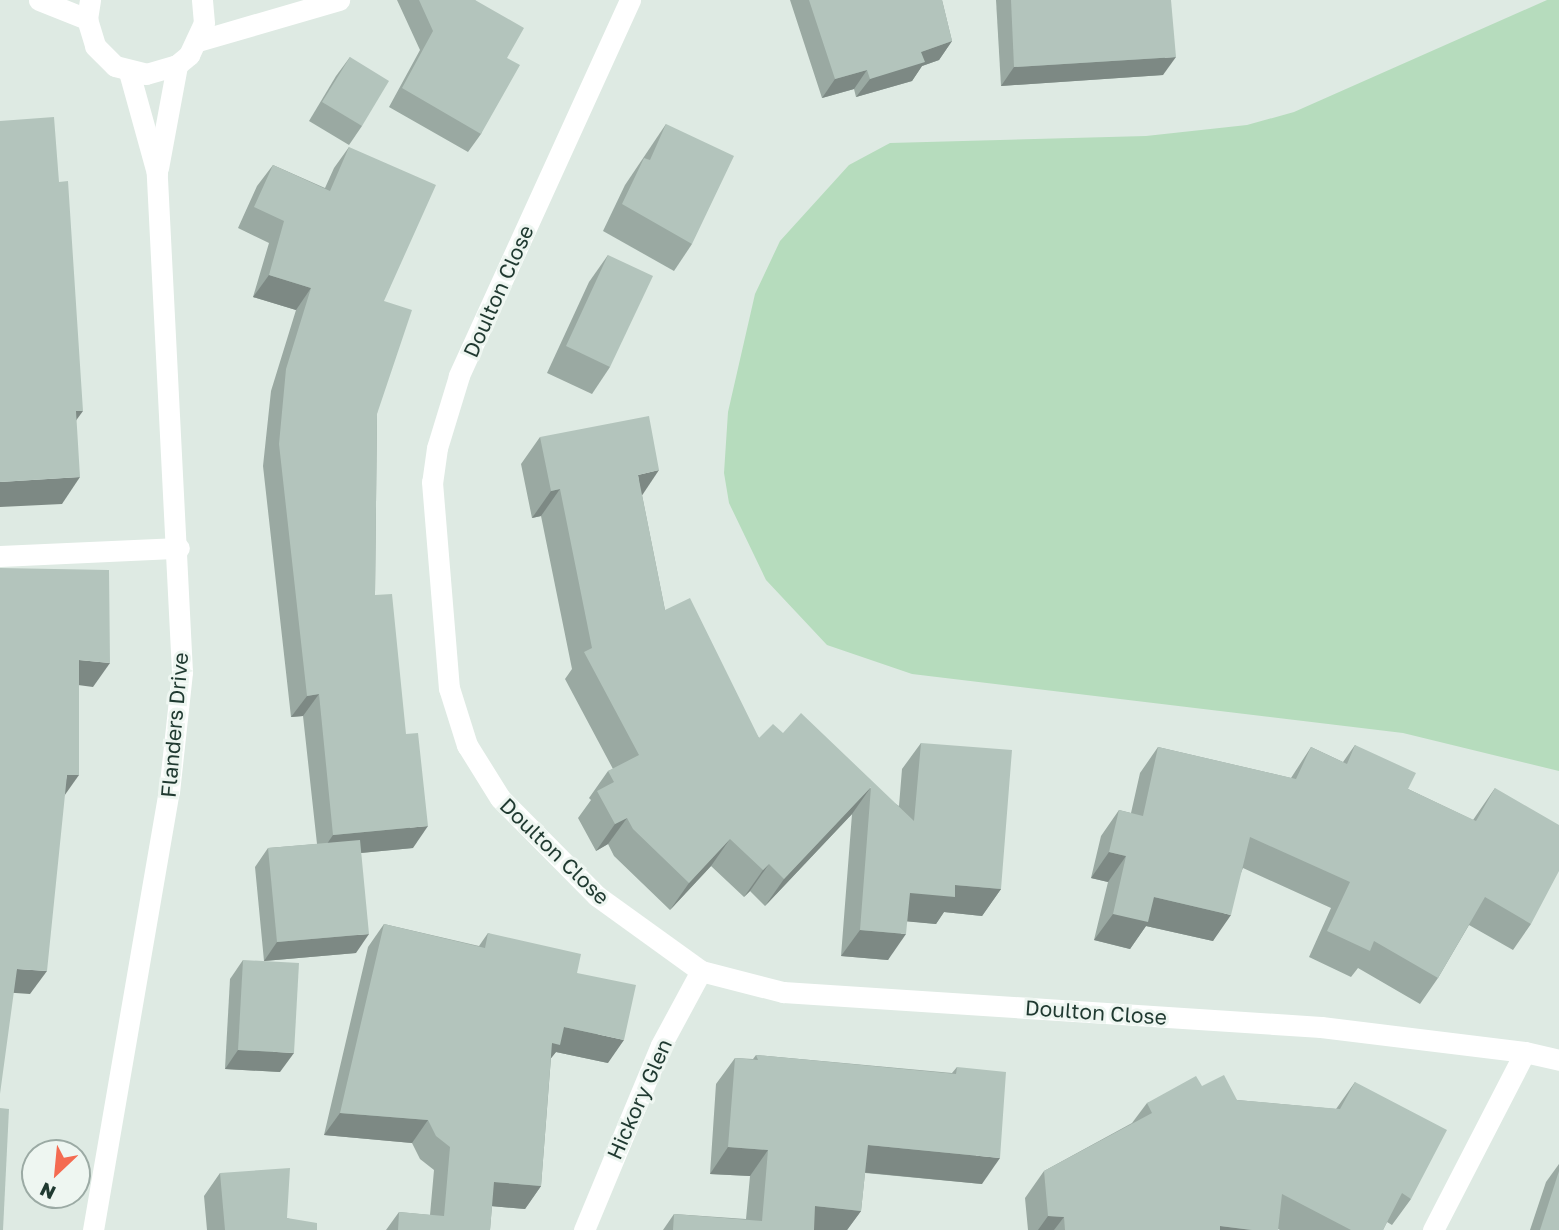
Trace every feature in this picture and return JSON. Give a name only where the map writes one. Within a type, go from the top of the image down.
[{"type":"street","points":[[39,0],[89,9],[92,39],[104,57],[129,72],[146,74],[177,65],[198,41],[204,23],[202,0]]},
{"type":"street","points":[[198,41],[339,0]]},
{"type":"street","name":"Doulton Close","points":[[629,0],[459,376],[446,412],[432,482],[449,688],[467,745],[493,788],[597,896],[701,971],[783,992],[1321,1027],[1525,1052],[1559,1060]]},
{"type":"street","name":"Flanders Drive","points":[[157,173],[177,65]]},
{"type":"street","name":"Flanders Drive","points":[[93,1230],[169,792],[182,672],[179,548],[157,173],[129,72]]},
{"type":"street","points":[[0,555],[179,548]]},
{"type":"street","name":"Hickory Glen","points":[[584,1230],[661,1045],[701,971]]},
{"type":"street","points":[[1433,1230],[1525,1052]]},
{"type":"green space","points":[[1547,0],[1559,0],[1559,771],[1403,733],[912,674],[827,645],[766,580],[729,503],[724,473],[728,412],[755,294],[780,241],[849,165],[890,143],[1146,136],[1247,125],[1294,112]]},
{"type":"building","points":[[419,0],[475,0],[524,28],[507,58],[520,65],[481,134],[402,88],[433,31]]},
{"type":"building","points":[[809,0],[942,0],[952,41],[921,52],[925,62],[870,79],[867,70],[835,79]]},
{"type":"building","points":[[1011,0],[1171,0],[1176,57],[1014,67]]},
{"type":"building","points":[[350,57],[389,81],[362,126],[322,102]]},
{"type":"building","points":[[54,117],[59,182],[68,181],[83,411],[76,411],[80,477],[0,482],[0,121]]},
{"type":"building","points":[[666,124],[734,156],[692,244],[622,204],[644,158],[650,160]]},
{"type":"building","points":[[349,147],[436,185],[384,301],[412,310],[377,414],[375,595],[392,594],[406,734],[418,733],[428,826],[333,835],[319,694],[307,696],[279,444],[286,369],[311,288],[269,275],[284,221],[254,207],[273,165],[330,191]]},
{"type":"building","points":[[608,255],[653,276],[610,367],[566,346]]},
{"type":"building","points":[[649,416],[659,470],[638,475],[665,610],[690,598],[759,738],[773,724],[783,733],[801,713],[914,821],[921,743],[1012,750],[1001,889],[955,885],[955,897],[910,893],[906,934],[860,930],[871,787],[784,879],[769,864],[763,870],[730,839],[689,883],[633,829],[627,818],[615,824],[597,791],[614,782],[608,771],[639,755],[584,652],[592,648],[560,489],[551,491],[540,437]]},
{"type":"building","points":[[0,568],[109,570],[110,663],[79,660],[79,775],[67,775],[47,971],[17,969],[0,1094]]},
{"type":"building","points":[[1355,745],[1416,773],[1408,789],[1476,821],[1495,788],[1559,825],[1559,871],[1531,924],[1485,897],[1438,978],[1374,941],[1370,951],[1327,931],[1350,882],[1250,837],[1231,915],[1154,897],[1148,922],[1113,914],[1126,856],[1109,852],[1119,810],[1143,816],[1158,747],[1296,779],[1311,747],[1347,764]]},
{"type":"building","points":[[360,840],[369,934],[277,942],[268,848]]},
{"type":"building","points":[[384,924],[485,948],[488,933],[581,954],[577,973],[636,985],[624,1040],[564,1027],[560,1045],[552,1043],[541,1186],[494,1182],[490,1230],[398,1230],[399,1212],[444,1216],[450,1147],[436,1136],[428,1120],[340,1113]]},
{"type":"building","points":[[243,960],[299,963],[294,1053],[238,1050]]},
{"type":"building","points":[[756,1055],[956,1074],[957,1067],[1006,1072],[1000,1158],[868,1145],[861,1211],[815,1206],[814,1230],[673,1230],[674,1214],[762,1221],[768,1150],[728,1147],[735,1058],[758,1060]]},
{"type":"building","points":[[1224,1075],[1237,1100],[1340,1109],[1355,1082],[1447,1130],[1411,1199],[1402,1193],[1383,1230],[1351,1230],[1282,1194],[1278,1230],[1220,1226],[1220,1230],[1065,1230],[1064,1217],[1048,1216],[1044,1171],[1152,1113],[1147,1103],[1196,1076],[1202,1086]]},
{"type":"building","points":[[0,1108],[9,1109],[3,1230],[0,1230]]},
{"type":"building","points":[[290,1168],[287,1218],[317,1223],[317,1230],[225,1230],[220,1173]]},
{"type":"building","points":[[1559,1171],[1559,1230],[1540,1230]]}]
